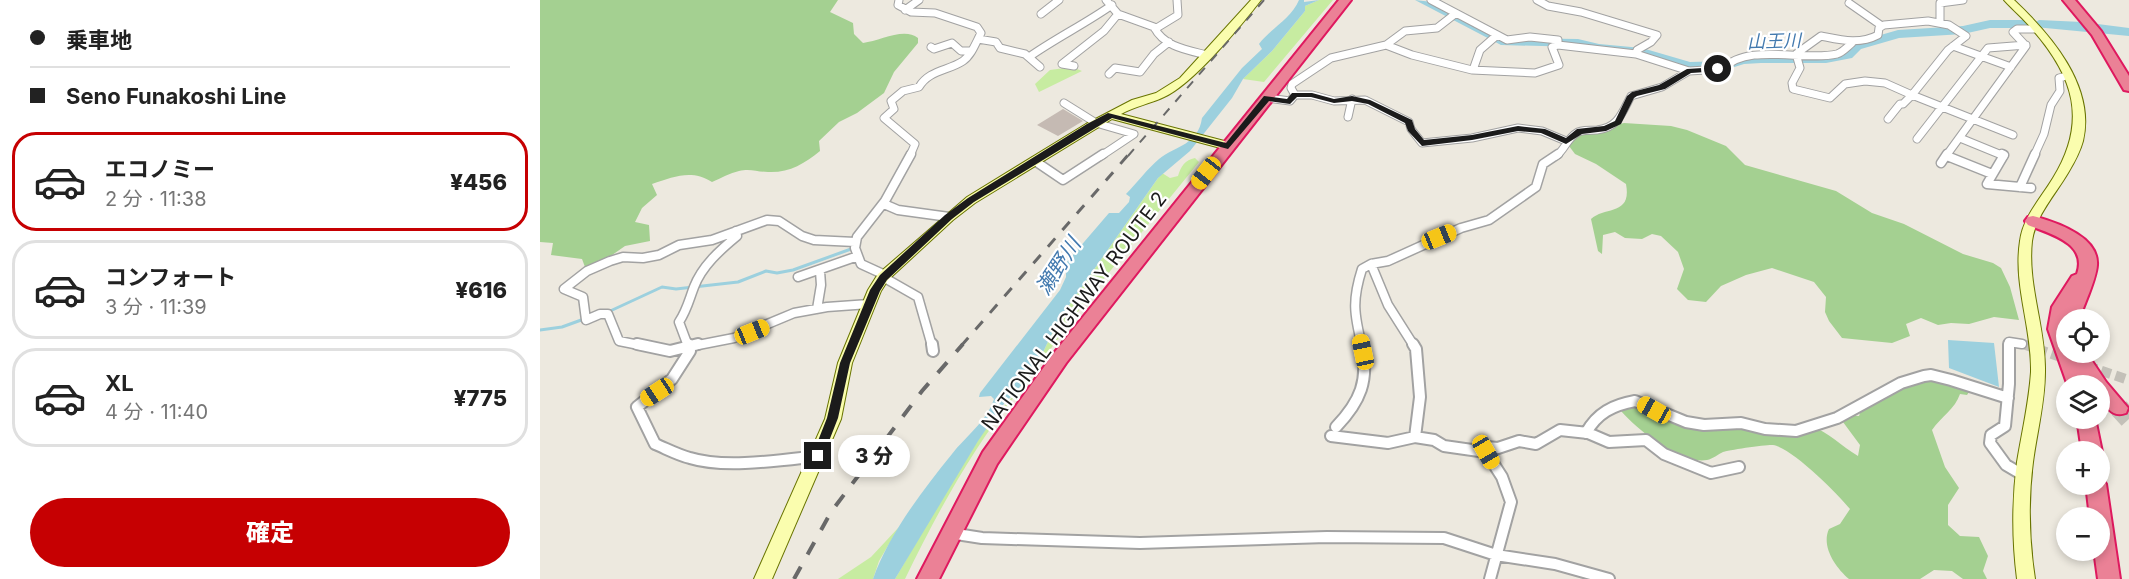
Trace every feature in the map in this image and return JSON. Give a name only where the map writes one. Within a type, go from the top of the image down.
[{"type":"highway","name":"NATIONAL HIGHWAY ROUTE 2","points":[[928,579],[990,458],[1026,404],[1221,145],[1267,98],[1345,0]]},
{"type":"highway","points":[[2069,0],[2097,34],[2129,87]]},
{"type":"highway","points":[[2040,208],[2061,231],[2083,247],[2089,264],[2074,309]]},
{"type":"highway","points":[[2072,375],[2057,329],[2057,315],[2066,296],[2089,264]]},
{"type":"highway","points":[[2110,398],[2119,408]]},
{"type":"highway","points":[[2106,561],[2109,579]]},
{"type":"street","points":[[899,0],[898,5],[905,10],[935,13],[977,27],[981,33],[962,62],[925,77],[919,87],[903,91],[891,101],[894,109],[883,120],[908,135],[915,144],[912,154],[884,204],[855,242],[861,264],[918,297],[933,351]]},
{"type":"street","points":[[905,10],[919,0]]},
{"type":"street","points":[[1041,14],[1059,0]]},
{"type":"street","points":[[1155,28],[1178,15],[1177,0]]},
{"type":"street","points":[[763,579],[818,456],[833,418],[845,363],[869,304],[884,276],[971,200],[1096,123],[1136,102],[1160,95],[1184,80],[1256,0]]},
{"type":"street","points":[[1431,0],[1454,15],[1472,21],[1495,37],[1510,40],[1535,37],[1558,44],[1601,51],[1637,52],[1689,71]]},
{"type":"street","points":[[1537,0],[1548,6],[1645,29],[1657,35],[1637,52]]},
{"type":"street","points":[[1940,22],[1940,3],[1963,0]]},
{"type":"street","points":[[2009,0],[2036,29],[2064,67],[2078,108],[2078,139],[2062,174],[2040,208],[2026,239],[2025,260],[2038,370],[2023,475],[2020,515],[2026,579]]},
{"type":"street","points":[[1029,57],[1060,35],[1078,28],[1109,3],[1118,14],[1155,28]]},
{"type":"street","points":[[1849,3],[1882,26]]},
{"type":"street","points":[[1074,66],[1062,64],[1104,31],[1118,14]]},
{"type":"street","points":[[1295,95],[1292,84],[1331,58],[1386,45],[1405,32],[1437,27],[1454,15]]},
{"type":"street","points":[[1490,579],[1511,502],[1502,477],[1486,452],[1444,446],[1434,440],[1415,437],[1388,443],[1333,431],[1350,412],[1363,388],[1363,352],[1353,310],[1355,290],[1362,269],[1371,264],[1388,261],[1461,228],[1489,220],[1536,187],[1543,164],[1560,153],[1566,141],[1586,129],[1610,128],[1618,122],[1631,96],[1662,87],[1689,71],[1724,67],[1739,57],[1797,58],[1838,54],[1852,43],[1877,36],[1882,26],[1904,22],[1940,22],[1957,27],[1966,36],[1953,46],[1912,95],[1900,104],[1888,119]]},
{"type":"street","points":[[1155,28],[1158,37],[1207,55]]},
{"type":"street","points":[[2026,45],[2013,32],[2017,29],[2036,29]]},
{"type":"street","points":[[1852,43],[1821,36],[1796,54],[1800,68],[1792,83],[1793,89],[1830,98],[1846,83],[1872,81],[2013,135]]},
{"type":"street","points":[[1473,70],[1479,50],[1495,37]]},
{"type":"street","points":[[978,39],[996,42],[1000,48],[1016,51],[1029,57],[1040,67]]},
{"type":"street","points":[[1109,74],[1115,68],[1140,72],[1169,42]]},
{"type":"street","points":[[931,47],[934,49],[952,43],[961,51],[970,51]]},
{"type":"street","points":[[1386,45],[1412,55],[1473,70],[1541,72],[1559,65],[1552,47],[1558,44]]},
{"type":"street","points":[[1917,139],[1988,48],[2026,45]]},
{"type":"street","points":[[1941,163],[2026,45]]},
{"type":"street","points":[[1953,46],[2011,67]]},
{"type":"street","points":[[2020,187],[2044,134],[2050,105],[2060,91],[2059,78],[2063,78]]},
{"type":"street","points":[[1267,98],[1290,101],[1295,95]]},
{"type":"street","points":[[1295,95],[1312,95],[1334,101],[1352,99],[1370,102],[1409,122],[1411,129],[1422,143],[1472,138],[1518,128],[1542,131],[1566,141]]},
{"type":"street","points":[[1348,117],[1352,99]]},
{"type":"street","points":[[1035,161],[1063,180],[1134,134],[1096,123],[1064,102]]},
{"type":"street","points":[[1111,115],[1221,145]]},
{"type":"street","points":[[1960,138],[2004,155],[1987,184],[2031,188]]},
{"type":"street","points":[[1947,156],[1992,174]]},
{"type":"street","points":[[884,204],[898,210],[949,217]]},
{"type":"street","points":[[855,242],[810,239],[796,234],[784,222],[775,219],[712,240],[679,245],[659,255],[643,258],[623,257],[610,261],[587,271],[564,289],[583,297],[586,320],[600,314],[608,314],[616,325],[615,335],[624,343],[670,351],[734,338],[794,313],[869,304]]},
{"type":"street","points":[[736,231],[737,236],[715,254],[693,285],[688,308],[679,322],[689,348],[686,361],[674,377],[657,392],[640,402],[637,407],[655,444],[692,459],[755,463],[818,456]]},
{"type":"street","points":[[798,277],[858,256]]},
{"type":"street","points":[[1371,264],[1388,305],[1416,349],[1419,411],[1415,437]]},
{"type":"street","points":[[817,309],[823,284],[820,271]]},
{"type":"street","points":[[2022,344],[2009,342],[2005,426],[1991,435],[1990,443],[2006,465],[2023,475]]},
{"type":"street","points":[[1586,433],[1599,413],[1635,401],[1686,422],[1704,425],[1741,423],[1776,430],[1804,430],[1849,413],[1901,383],[1931,375],[2008,398]]},
{"type":"street","points":[[1486,452],[1487,447],[1498,448],[1520,441],[1524,444],[1542,444],[1560,430],[1586,433],[1609,442],[1646,440],[1664,454],[1704,471],[1719,472],[1739,467]]},
{"type":"street","points":[[950,533],[982,538],[1140,543],[1327,537],[1444,538],[1496,555],[1571,567],[1590,575],[1609,579]]},
{"type":"green space","points":[[540,0],[838,0],[830,12],[853,23],[854,34],[863,43],[906,34],[918,38],[918,43],[894,72],[884,93],[857,113],[839,122],[819,141],[820,151],[808,160],[783,171],[743,170],[712,182],[697,176],[682,175],[652,184],[657,195],[642,208],[635,222],[649,225],[650,241],[625,246],[605,260],[585,267],[582,259],[551,255],[553,243],[540,242]]},
{"type":"green space","points":[[1319,0],[1333,0],[1264,82],[1243,79],[1272,51],[1305,11],[1305,6]]},
{"type":"green space","points":[[1072,67],[1082,71],[1039,92],[1035,84],[1050,70]]},
{"type":"green space","points":[[1624,123],[1671,126],[1687,130],[1726,146],[1745,165],[1836,191],[1872,213],[1904,224],[1963,254],[1993,263],[2001,268],[2010,287],[2019,320],[1994,317],[1969,324],[1938,325],[1921,318],[1906,324],[1910,336],[1892,343],[1842,338],[1825,312],[1826,297],[1814,282],[1772,268],[1746,275],[1721,286],[1706,302],[1688,300],[1677,289],[1684,269],[1678,252],[1661,236],[1652,234],[1642,239],[1625,238],[1615,232],[1603,235],[1602,254],[1598,251],[1591,219],[1621,206],[1627,194],[1626,184],[1596,164],[1575,154],[1569,146],[1573,136]]},
{"type":"green space","points":[[1195,158],[1199,162],[1085,302],[1033,373],[1058,321],[1158,178],[1162,173],[1170,178],[1178,176],[1184,164]]},
{"type":"green space","points":[[1925,370],[1946,379],[1952,374],[1958,376],[1960,384],[1969,392],[1967,395],[1960,394],[1955,404],[1932,430],[1945,467],[1959,488],[1948,505],[1948,525],[1960,536],[1979,537],[1988,556],[1983,571],[1987,579],[1963,579],[1952,571],[1934,570],[1920,579],[1849,579],[1834,562],[1828,549],[1827,536],[1829,529],[1840,524],[1850,509],[1802,462],[1773,445],[1726,451],[1709,459],[1696,460],[1685,457],[1660,445],[1621,411],[1626,405],[1638,404],[1694,427],[1810,426],[1829,435],[1858,456],[1860,445],[1843,422],[1845,415],[1859,416],[1862,407],[1914,374]]},
{"type":"green space","points":[[1022,387],[988,432],[958,479],[905,579],[895,579],[968,454],[985,430]]},
{"type":"green space","points":[[899,527],[879,561],[873,579],[838,579],[871,557]]},
{"type":"water","name":"瀬野川","points":[[1299,0],[1304,0],[1304,2],[1319,0],[1305,6],[1305,11],[1272,51],[1243,79],[1232,98],[1190,151],[1158,178],[1058,321],[1033,373],[1002,406],[978,441],[895,579],[873,579],[888,546],[907,514],[991,407],[994,399],[991,396],[979,397],[980,393],[1060,290],[1066,277],[1066,263],[1109,213],[1119,213],[1129,202],[1130,197],[1126,194],[1150,167],[1196,134],[1202,118],[1242,68],[1262,49],[1259,44],[1291,13]]},
{"type":"water","points":[[1948,340],[1994,343],[1999,387],[1949,368]]},
{"type":"building","points":[[1063,109],[1083,121],[1058,136],[1037,125]]},
{"type":"waterway","name":"山王川","points":[[1421,0],[1437,5],[1451,15],[1505,42],[1578,43],[1599,48],[1642,52],[1689,66],[1728,65],[1743,60],[1761,59],[1826,59],[1848,55],[1857,46],[1898,34],[1963,30],[1990,24],[2026,24]]},
{"type":"waterway","name":"山王川","points":[[2039,24],[2082,26],[2129,32]]},
{"type":"waterway","points":[[608,312],[662,287],[676,289],[738,282],[766,271],[777,273],[793,270],[851,249]]},
{"type":"waterway","points":[[540,330],[562,327],[584,319]]},
{"type":"tunnel","points":[[2022,344],[2028,346]]},
{"type":"tunnel","points":[[2023,344],[2056,355]]},
{"type":"tunnel","points":[[2087,366],[2129,380]]},
{"type":"tunnel","points":[[2119,408],[2129,419]]},
{"type":"railway","points":[[1128,156],[1264,0]]},
{"type":"railway","points":[[961,346],[1129,154]]},
{"type":"railway","points":[[794,579],[831,512],[922,391],[963,344]]},
{"type":"route","points":[[818,456],[833,418],[845,363],[875,290],[883,277],[971,200],[1111,115],[1228,146],[1267,98],[1290,101],[1295,95],[1312,95],[1334,101],[1360,99],[1370,102],[1409,122],[1411,129],[1422,143],[1435,143],[1453,138],[1472,138],[1518,128],[1542,131],[1566,141],[1586,129],[1610,128],[1621,118],[1631,96],[1635,94],[1662,87],[1689,71],[1718,69]]}]
